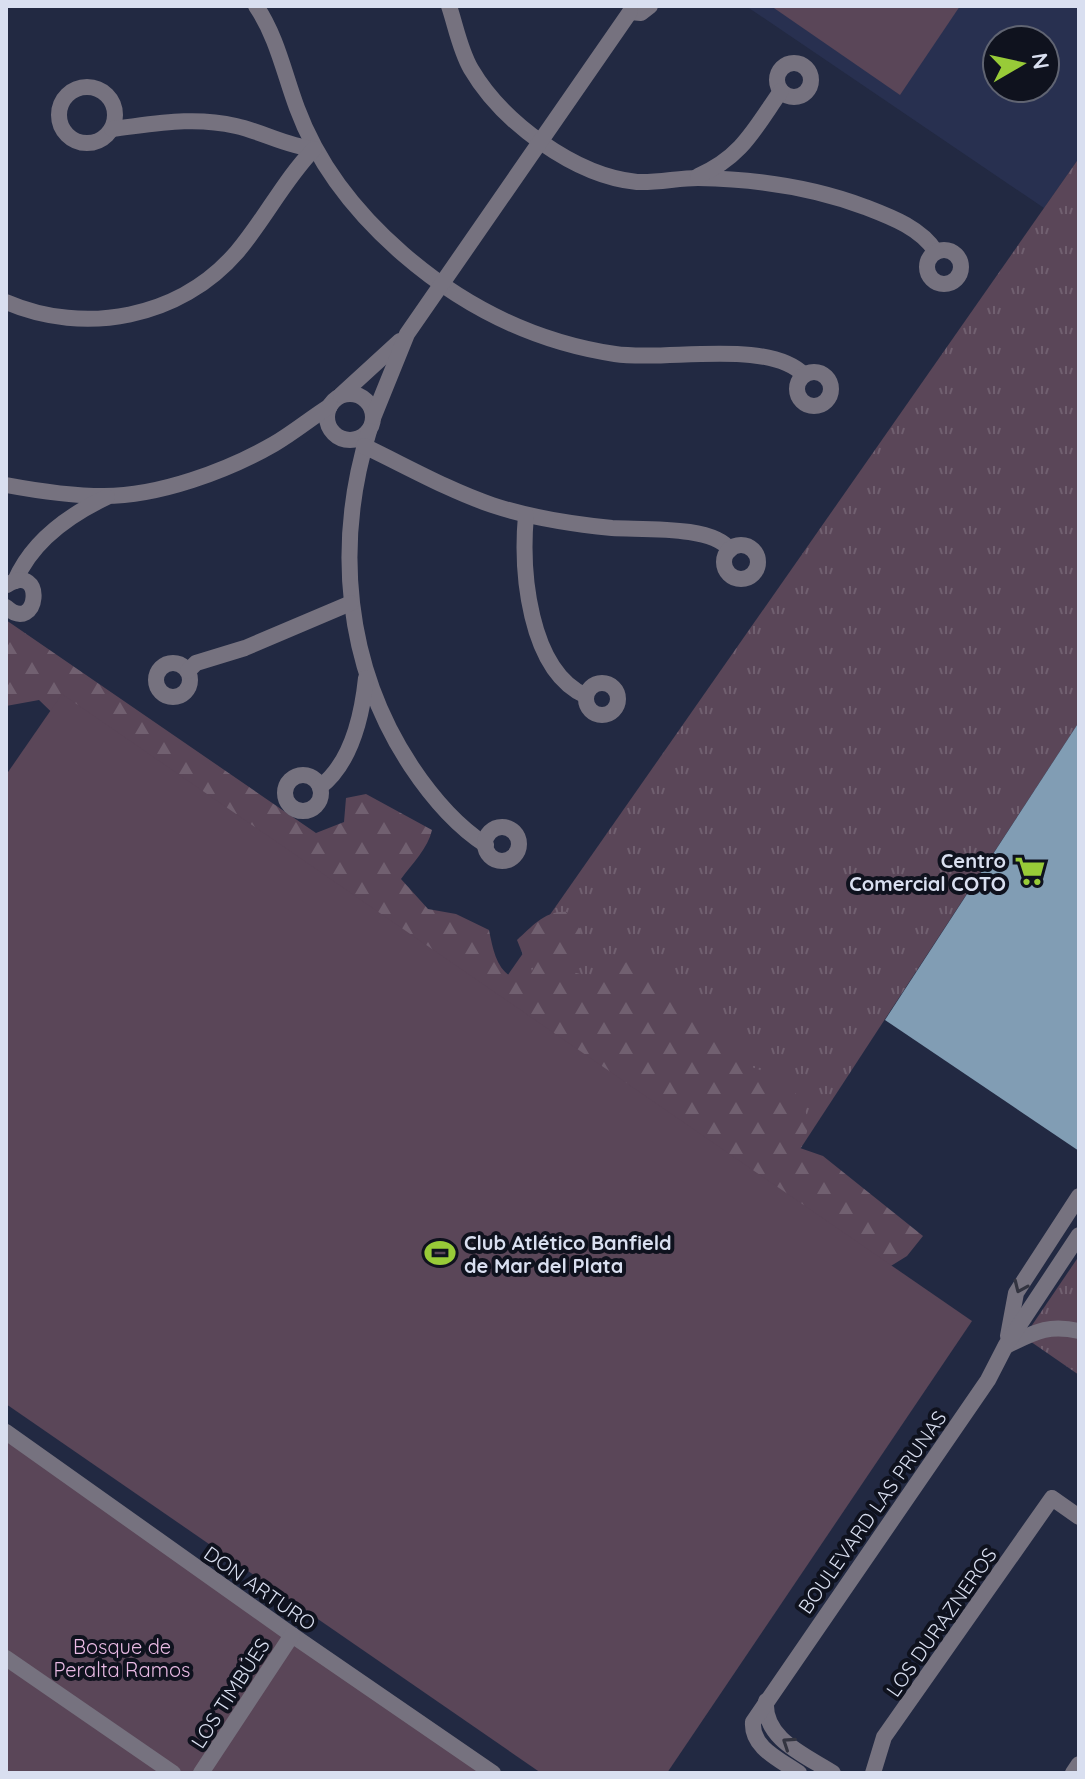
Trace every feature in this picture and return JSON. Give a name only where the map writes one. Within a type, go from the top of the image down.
[{"type":"street","points":[[256,6],[271,32],[314,149],[333,178],[401,253],[442,285],[498,318],[558,342],[618,355],[752,355],[787,362],[804,375]]},
{"type":"street","points":[[486,845],[452,818],[418,776],[381,715],[366,676],[351,603],[348,550],[359,468],[387,378],[407,334],[628,9],[641,13],[650,6]]},
{"type":"street","points":[[451,9],[460,44],[482,87],[499,108],[540,140],[583,165],[620,179],[658,182],[695,178],[768,183],[838,198],[903,224],[925,238],[936,252]]},
{"type":"street","points":[[695,178],[712,170],[746,142],[781,91]]},
{"type":"street","points":[[112,129],[177,119],[198,119],[241,127],[293,146],[314,149]]},
{"type":"street","points":[[6,302],[55,316],[103,319],[128,316],[182,297],[209,279],[234,255],[298,166],[314,149]]},
{"type":"street","points":[[6,485],[67,494],[108,496],[172,485],[201,476],[253,455],[335,401],[407,334]]},
{"type":"street","points":[[359,468],[352,450],[327,419],[335,401],[353,394],[365,399],[370,405],[369,432]]},
{"type":"street","points":[[284,436],[309,431],[357,440],[369,432]]},
{"type":"street","points":[[369,432],[443,485],[526,515],[589,525],[696,534],[719,540],[730,550]]},
{"type":"street","points":[[6,607],[21,613],[30,609],[35,599],[30,585],[11,584],[22,565],[44,540],[79,511],[108,496]]},
{"type":"street","points":[[526,515],[524,559],[532,618],[559,675],[567,685],[586,696]]},
{"type":"street","points":[[188,671],[196,663],[269,639],[351,603]]},
{"type":"street","points":[[320,787],[338,768],[349,746],[362,707],[366,676]]},
{"type":"street","points":[[1006,1345],[1016,1293],[1079,1196]]},
{"type":"street","points":[[1006,1345],[1074,1242]]},
{"type":"street","points":[[1006,1345],[1040,1329],[1060,1326],[1079,1331]]},
{"type":"street","name":"BOULEVARD LAS PRUNAS","points":[[799,1773],[760,1746],[752,1730],[753,1722],[988,1380],[1006,1345]]},
{"type":"street","name":"DON ARTURO","points":[[6,1432],[493,1773]]},
{"type":"street","name":"LOS DURAZNEROS","points":[[873,1773],[884,1737],[1052,1498],[1079,1517]]},
{"type":"street","name":"LOS TIMBÚES","points":[[201,1773],[292,1635]]},
{"type":"street","points":[[6,1658],[173,1773]]},
{"type":"street","points":[[766,1700],[765,1716],[774,1734],[833,1773]]},
{"type":"street","points":[[1073,1773],[1079,1764]]},
{"type":"shaded area","points":[[746,6],[1079,6],[1079,158],[1044,208]]},
{"type":"green space","points":[[771,6],[960,6],[900,95]]},
{"type":"green space","points":[[1079,158],[1079,722],[776,1186],[496,992]]},
{"type":"green space","points":[[6,620],[316,833],[344,822],[346,798],[366,794],[432,830],[423,849],[401,879],[428,909],[456,914],[489,930],[499,963],[509,975],[526,981],[534,967],[523,955],[517,940],[545,917],[567,912],[580,929],[583,947],[566,957],[566,970],[587,976],[633,958],[652,978],[732,1040],[748,1066],[779,1079],[796,1093],[806,1112],[808,1124],[800,1148],[823,1156],[923,1236],[907,1256],[886,1269],[70,730],[39,700],[6,706]]},
{"type":"green space","name":"Club Atlético Banfield de Mar del Plata","points":[[62,694],[972,1321],[667,1773],[541,1773],[6,1404],[6,775]]},
{"type":"green space","points":[[1079,1256],[1079,1375],[1024,1337]]},
{"type":"green space","name":"Bosque de Peralta Ramos","points":[[6,1432],[496,1773],[6,1773]]},
{"type":"building","name":"Centro Comercial COTO","points":[[1079,722],[1079,1151],[885,1020]]},
{"type":"place","name":"Centro Comercial COTO","points":[[1030,871]]},
{"type":"place","name":"Club Atlético Banfield de Mar del Plata","points":[[440,1253]]}]
